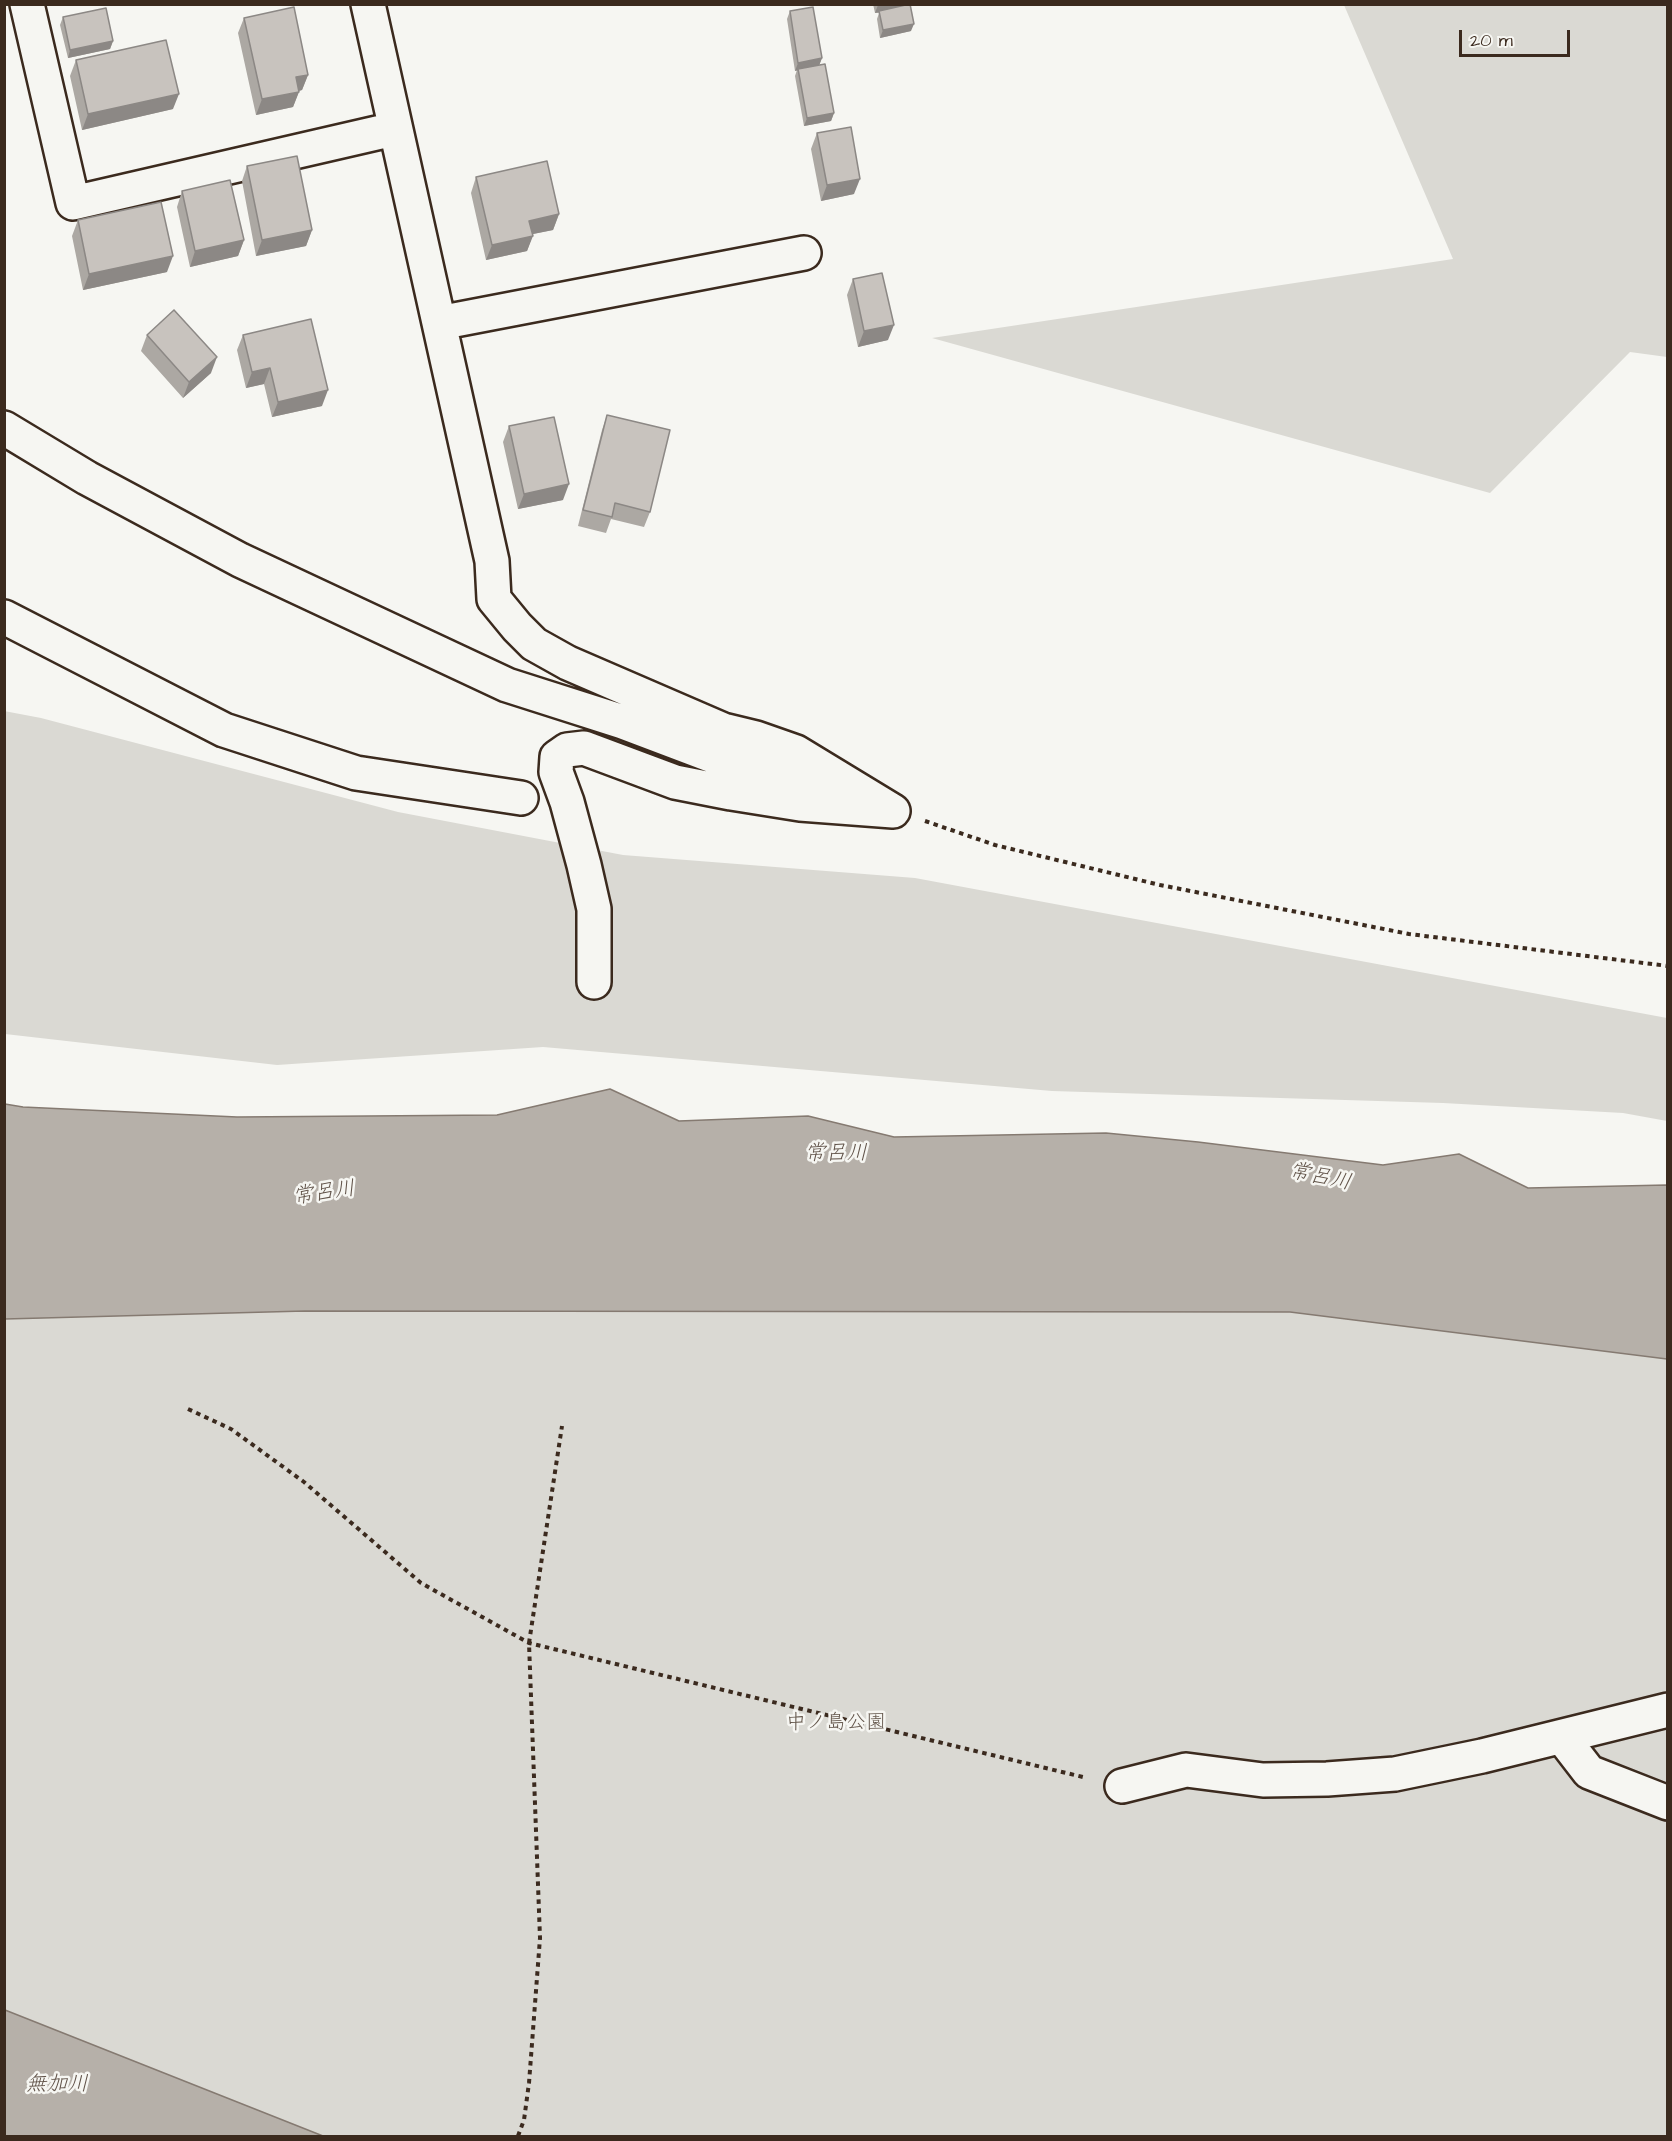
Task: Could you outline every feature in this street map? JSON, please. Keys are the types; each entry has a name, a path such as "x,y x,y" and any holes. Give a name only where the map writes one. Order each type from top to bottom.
{"street":[{"path":"27,4 73,202 394,129"},
{"path":"368,4 492,561 494,599 534,644 568,663 723,730 756,738 796,752 893,811"},
{"path":"439,322 804,253"},
{"path":"4,428 87,478 240,560 507,685 623,722 742,766 893,811"},
{"path":"4,617 224,730 356,773 521,798"},
{"path":"594,982 594,909 585,865 556,772 557,757 567,750 584,747 675,782 732,793 800,804 893,811"},
{"path":"1122,1786 1186,1770 1263,1780 1327,1779 1395,1773 1482,1756 1668,1710"},
{"path":"1562,1737 1589,1772 1668,1803"}],"path":[{"path":"893,811 995,845 1160,885 1409,934 1668,966"},
{"path":"188,1409 231,1429 304,1482 421,1583 529,1643 1122,1786"},
{"path":"518,2136 524,2120 529,2083 540,1938 529,1643 562,1426"}],"green space":[{"path":"1344,5 1667,5 1667,357 1630,352 1490,493 932,338 1453,259"},
{"path":"4,711 41,718 398,812 623,855 915,878 1667,1018 1667,1121 1623,1113 1443,1103 1052,1091 543,1047 277,1065 5,1034"},
{"name":"中ノ島公園","path":"305,1311 1290,1312 1667,1359 1667,2136 323,2136 5,2010 4,1319"}],"water":[{"name":"常呂川","path":"610,1089 679,1121 808,1116 894,1137 1106,1133 1383,1165 1459,1154 1528,1188 1667,1185 1667,1359 1290,1312 305,1311 5,1319 5,1104 23,1107 237,1117 497,1115"},
{"name":"無加川","path":"5,2010 323,2136 5,2136"}],"building":[{"path":"910,4 914,24 883,30 879,11"},
{"path":"294,7 308,75 296,77 299,92 262,99 244,18"},
{"path":"813,7 822,58 798,63 790,11"},
{"path":"106,8 113,41 70,50 63,17"},
{"path":"166,40 179,94 88,114 76,60"},
{"path":"825,64 834,113 807,118 798,69"},
{"path":"851,127 860,179 827,185 817,133"},
{"path":"297,156 312,230 262,240 247,166"},
{"path":"547,161 559,214 529,221 533,236 492,245 476,177"},
{"path":"230,180 244,240 195,251 182,191"},
{"path":"161,202 173,256 89,274 78,220"},
{"path":"882,273 894,325 864,331 853,279"},
{"path":"174,310 217,357 189,382 147,335"},
{"path":"311,319 328,390 278,402 270,368 252,372 243,335"},
{"path":"607,415 670,430 650,512 615,503 612,517 583,510"},
{"path":"554,417 569,484 524,494 509,426"}]}
